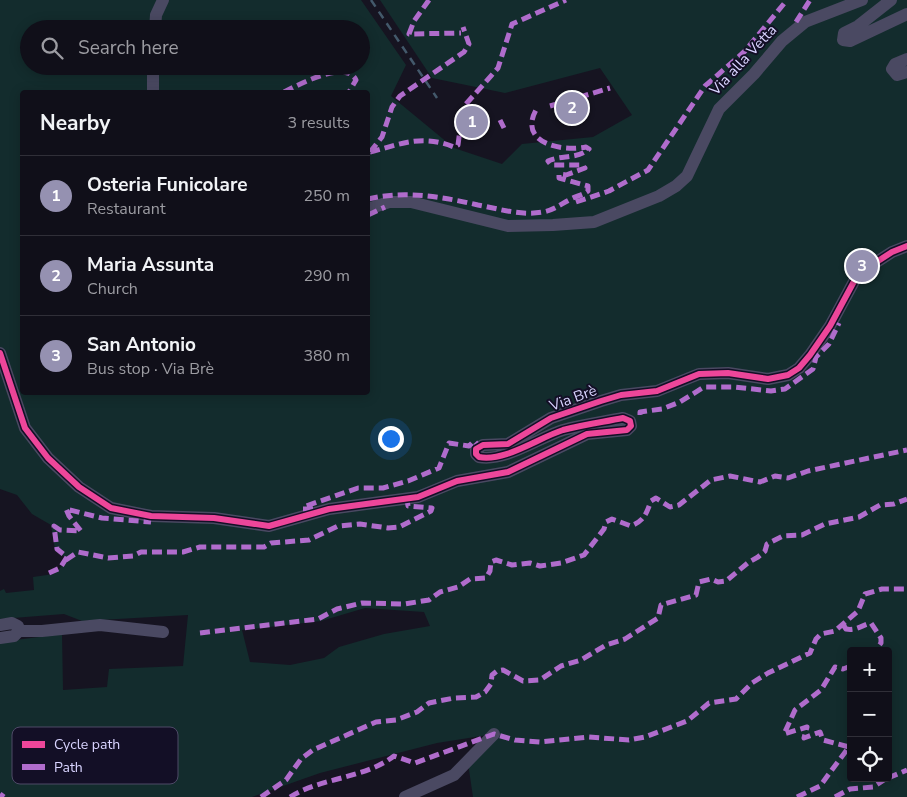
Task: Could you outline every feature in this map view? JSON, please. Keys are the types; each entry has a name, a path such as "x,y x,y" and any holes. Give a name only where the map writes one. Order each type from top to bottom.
{"street":[{"path":"156,20 163,0"},
{"name":"Via alla Vetta","path":"370,208 389,202 411,202 508,226 553,225 594,222 659,196 676,186 686,176 719,109 754,74 782,41 805,22 862,0"},
{"path":"891,0 844,33 842,36 844,40 850,41 907,14"},
{"path":"907,59 895,64 892,69 897,75 907,72"},
{"path":"153,75 153,90"},
{"name":"Via Brè","path":"0,353 25,428 35,443 62,472 110,508 130,514 176,518 214,518 269,526 328,508 418,497 449,484 470,478 508,472 587,434 630,428 630,421 623,418 562,431 507,453 485,458 479,457 476,454 476,449 480,446 508,444 551,418 601,400 657,390 705,373 735,373 768,379 788,375 799,368 810,355 830,326 858,274 892,252 907,246"},
{"path":"0,624 15,623 19,631 16,636 0,638"},
{"path":"19,631 42,632 92,625 164,632"},
{"path":"405,797 454,775 494,734"}],"green space":[{"path":"0,0 361,0 406,65 391,96 454,148 502,164 522,144 593,137 632,115 600,68 505,93 432,78 380,0 907,0 907,797 473,797 468,763 500,733 437,743 320,773 252,797 0,797 0,642 62,634 63,690 107,687 109,669 183,666 188,615 82,621 64,614 0,619 0,591 4,589 6,593 34,590 33,577 54,574 68,560 55,549 51,525 32,514 17,495 0,489","holes":["365,608 424,612 430,626 384,634 339,647 324,658 290,665 250,662 242,630 321,621"]}],"railway":[{"path":"371,0 437,98"}],"marked path":[{"path":"429,0 414,21 409,34 461,33"},
{"path":"466,104 498,68 512,24 566,0"},
{"path":"576,202 609,191 648,170 705,86 745,51 787,0"},
{"path":"796,22 810,0"},
{"path":"370,152 382,137 392,107 400,96 464,52 469,44 463,27"},
{"path":"288,90 326,75"},
{"path":"350,90 356,80 352,75"},
{"path":"550,106 610,88"},
{"path":"370,199 395,195 423,196 451,199 511,212 535,213 551,210 588,191 588,186 559,178 559,174 566,175 585,168 581,165 551,165 548,161 575,156 589,149 586,147 566,148 555,146 545,143 538,138 533,130 532,121 536,110"},
{"path":"500,120 504,128"},
{"path":"370,152 402,143 421,141 431,141 454,147 458,145 461,122"},
{"path":"370,214 385,207"},
{"path":"640,415 640,412 662,409 680,402 704,387 734,387 771,391 785,389 813,369 816,357 829,344 839,323"},
{"path":"313,509 303,509 306,506 358,488 383,488 408,481 439,468 449,443 469,446 474,441 479,446"},
{"path":"200,633 318,619 337,609 362,603 404,604 429,600 440,592 458,587 470,579 486,578 490,571 491,562 496,560 512,565 530,563 540,566 561,563 584,555 604,529 606,522 612,519 631,526 642,519 651,501 656,498 670,507 679,505 711,480 730,476 760,482 775,476 788,478 808,471 907,450"},
{"path":"66,560 78,552 108,558 133,556 141,552 183,552 200,547 264,547 271,543 309,540 338,526 360,524 388,528 399,527 431,511 432,508 408,506 407,499"},
{"path":"261,797 286,780 301,759 313,750 376,722 396,720 417,712 429,703 454,698 476,697 485,692 491,684 492,675 497,671 503,670 523,681 540,680 561,666 581,660 606,645 625,639 658,618 661,605 696,595 699,582 711,579 718,582 726,581 765,551 767,544 783,536 802,535 825,524 859,517 880,505 894,504 907,499"},
{"path":"49,573 60,568 67,557 57,549 54,526 60,530 81,531 66,509 102,518 151,522"},
{"path":"290,797 316,785 370,769 394,756 415,763 494,734 515,740 540,742 589,737 629,740 645,737 687,721 709,703 736,699 752,683 768,673 810,653 816,639 821,634 835,631 858,611 865,594 882,589 907,589"},
{"path":"844,626 846,629 853,629 871,623 881,638 881,643 878,647"},
{"path":"797,797 820,786 849,747 823,740 820,732 804,738 807,727 784,734 795,710 821,690 835,667 843,669 847,668"},
{"path":"892,776 907,770"},
{"path":"835,797 850,789 873,787 881,782"},
{"path":"0,794 4,797"}],"cycle path":[{"path":"0,353 25,428 48,458 79,487 111,508 151,516 214,518 269,526 329,509 418,497 457,481 508,472 587,434 627,430 631,426 630,421 623,418 563,430 500,456 489,458 479,457 476,454 476,449 483,445 508,444 551,418 621,395 657,391 699,374 728,373 768,379 788,375 799,368 810,355 830,326 858,274 892,252 907,246"}],"place":[{"name":"Maria Assunta","path":"572,108"},
{"name":"Osteria Funicolare","path":"472,122"},
{"name":"San Antonio","path":"862,266"}]}
